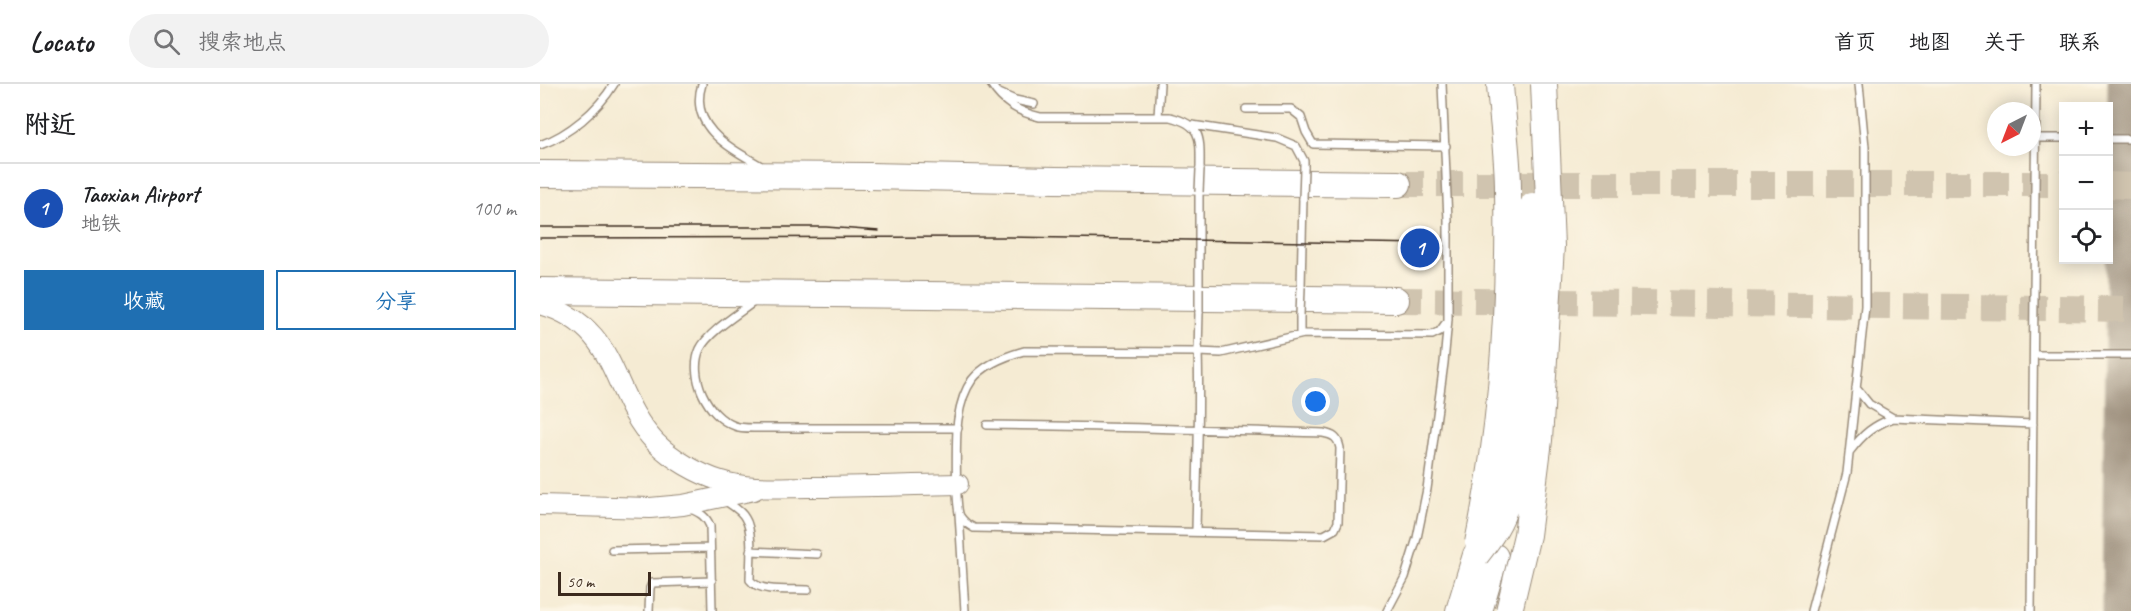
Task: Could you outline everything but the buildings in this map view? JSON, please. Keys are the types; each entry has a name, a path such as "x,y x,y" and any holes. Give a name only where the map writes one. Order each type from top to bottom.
{"highway":[{"path":"1479,611 1485,556 1487,499 1503,357 1508,254 1508,186 1500,84"},
{"path":"1459,611 1508,500 1527,346 1534,229 1526,84"},
{"path":"1509,611 1527,535 1539,440 1551,246 1546,84"},
{"path":"540,174 1398,184"},
{"path":"540,291 1396,300"}],"street":[{"path":"1485,556 1522,222 1512,84"},
{"path":"1485,556 1510,521 1521,477 1539,358 1553,212 1546,84"},
{"path":"540,304 565,312 601,345 637,417 655,442 681,463 722,482 764,487 958,484"},
{"path":"540,505 650,508 722,498 764,487"}],"lane":[{"path":"540,145 586,116 599,104 614,84"},
{"path":"702,84 703,115 711,132 728,147 778,175"},
{"path":"991,84 995,92 1008,104 1025,114 1040,117 1158,117 1182,120 1192,125 1277,138 1296,146 1304,161 1300,335"},
{"path":"1158,117 1160,84"},
{"path":"1387,611 1394,601 1411,562 1423,513 1448,319 1446,146 1442,84"},
{"path":"1811,611 1847,473 1865,306 1865,147 1859,84"},
{"path":"2036,84 2036,102"},
{"path":"995,92 1034,104"},
{"path":"1246,108 1291,109 1301,117 1313,144 1446,146"},
{"path":"1192,125 1199,135 1200,169 1196,532"},
{"path":"2041,138 2059,138"},
{"path":"2113,138 2131,139"},
{"path":"2031,611 2036,156"},
{"path":"764,294 712,334 705,342 698,357 696,374 702,392 714,410 728,423 753,428 958,428"},
{"path":"965,611 958,514 958,428 963,398 972,380 983,369 1005,357 1024,351 1221,353 1300,335 1432,335 1440,331 1448,319"},
{"path":"2034,355 2131,355"},
{"path":"1856,388 1869,404 1893,418"},
{"path":"1850,451 1862,436 1875,426 1893,418 2033,424"},
{"path":"958,514 974,528 1324,535 1331,532 1338,522 1340,448 1339,440 1332,435 987,425"},
{"path":"722,498 745,517 750,536 750,580 753,585 763,588 808,590"},
{"path":"683,505 702,514 710,526 712,611"},
{"path":"612,550 710,548"},
{"path":"750,551 817,554"},
{"path":"649,611 652,583 712,581"}],"taxiway":[{"path":"2118,611 2124,84"}],"tunnel":[{"path":"1398,184 2059,184"},
{"path":"2113,185 2131,186"},
{"path":"1396,300 2131,309"}],"tram line":[{"path":"540,227 826,227 879,231"},
{"path":"540,238 1009,237 1427,244"}],"place":[{"name":"Taoxian Airport","path":"1420,248"}]}
